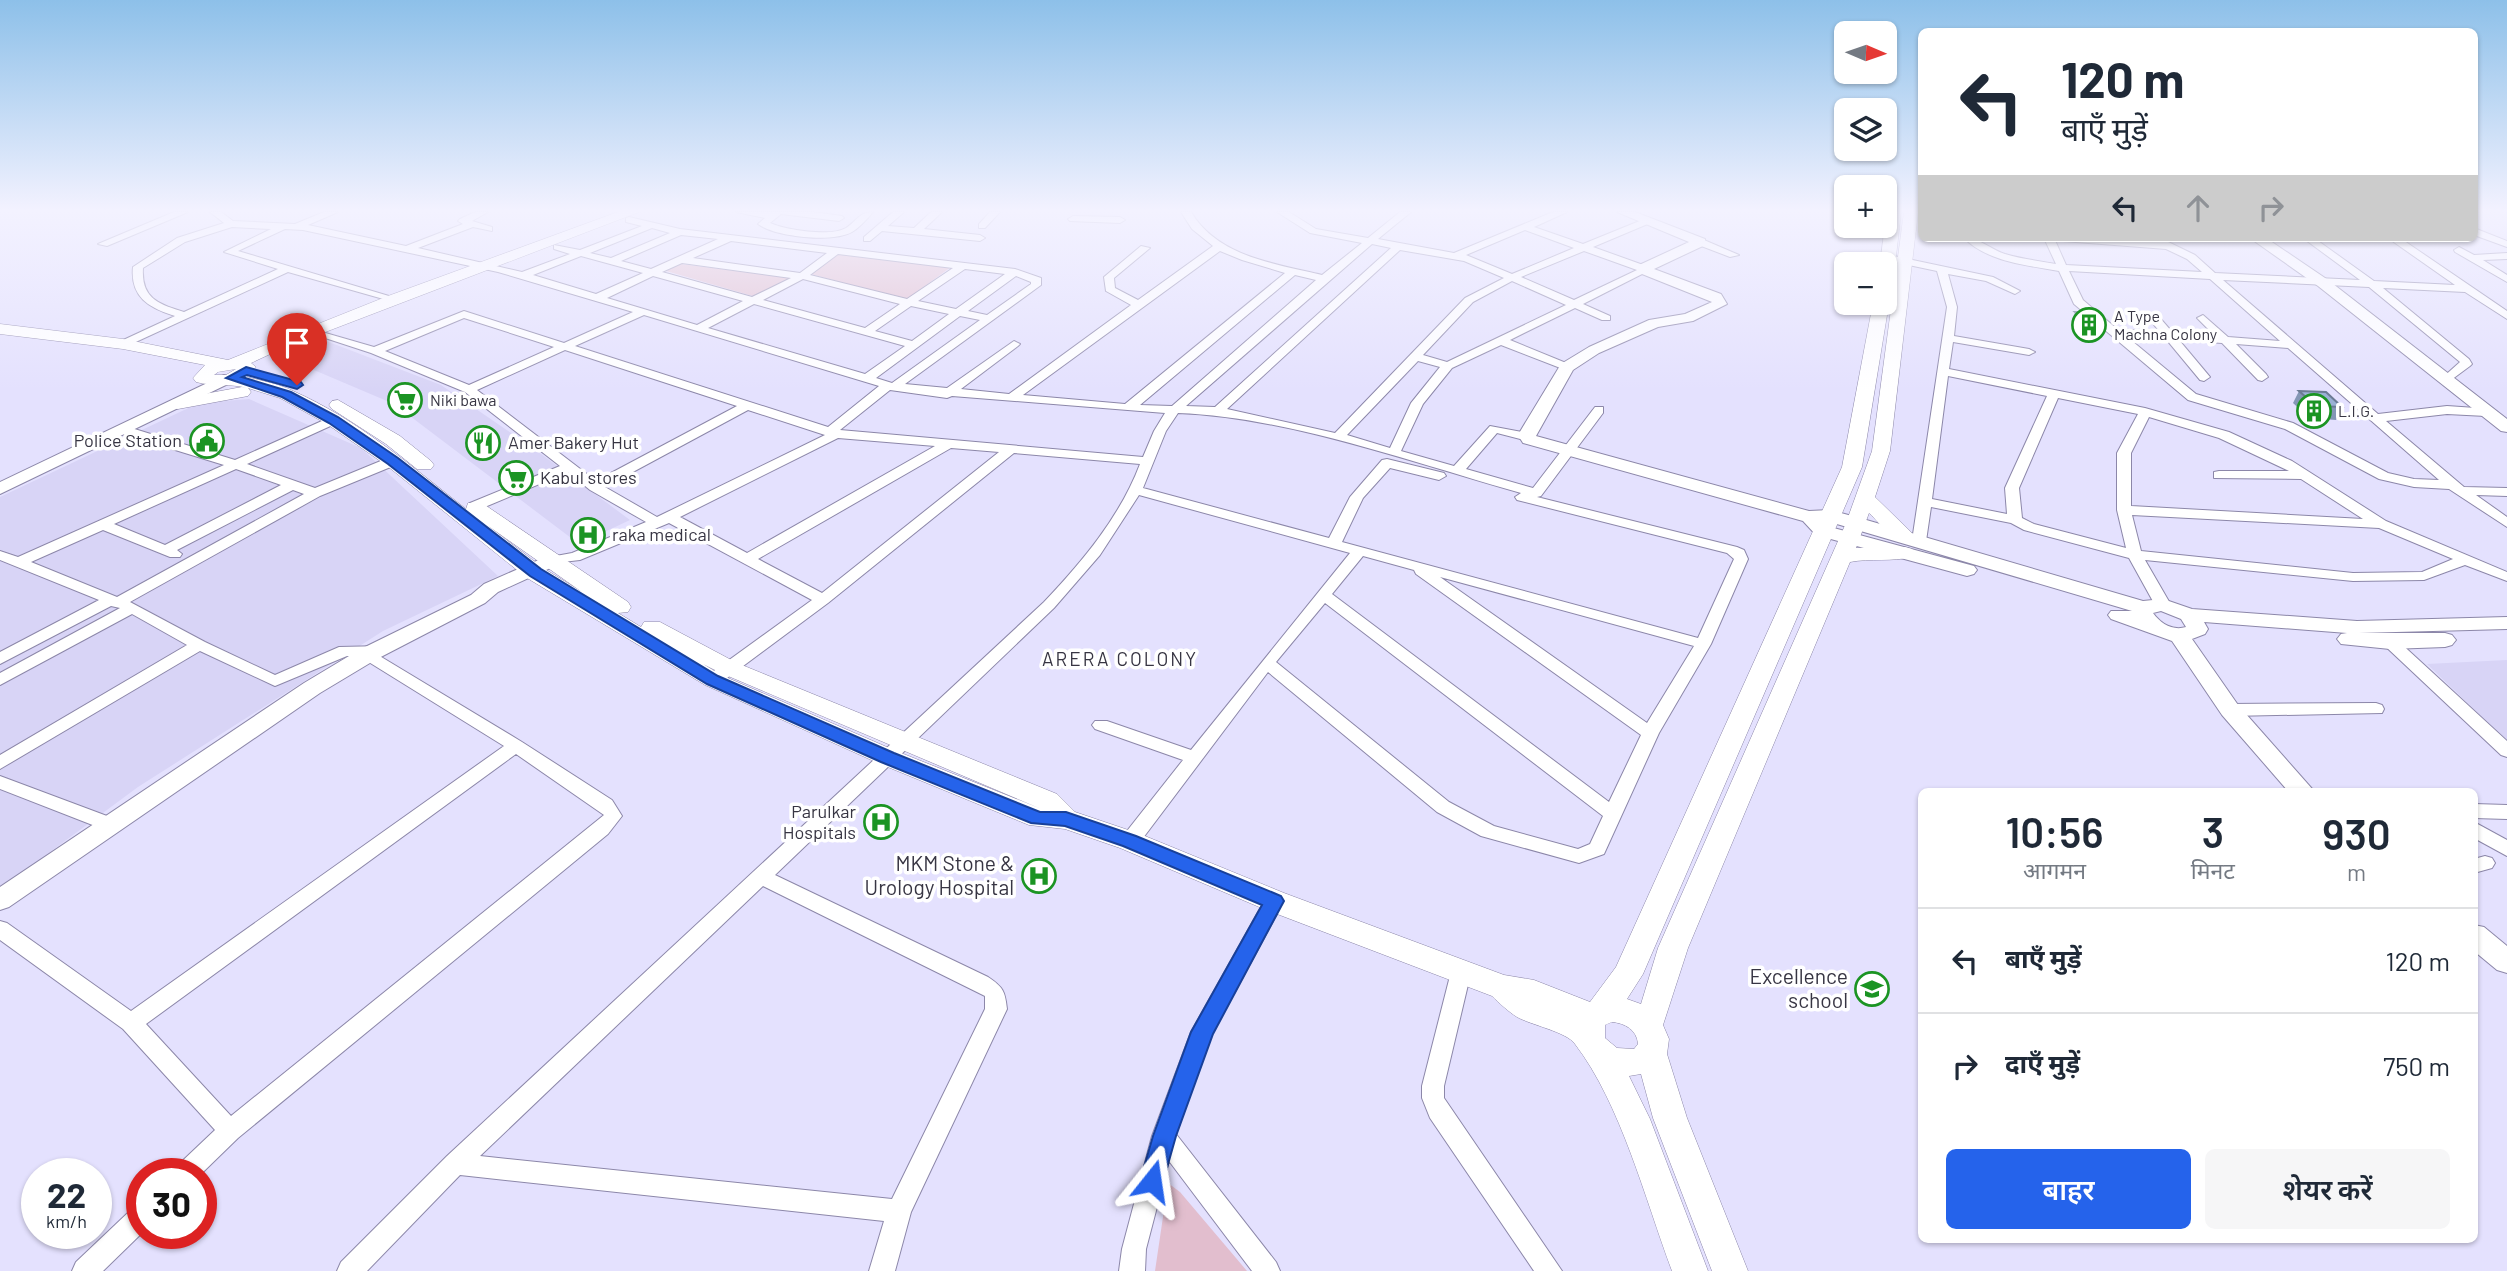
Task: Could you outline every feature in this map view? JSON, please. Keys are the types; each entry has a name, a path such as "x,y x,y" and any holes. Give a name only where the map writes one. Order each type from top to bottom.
{"main road":[{"path":"235,371 286,341 394,299 480,271"},
{"path":"0,338 105,350 204,375 235,371 482,271"},
{"path":"1875,407 1880,315"},
{"path":"235,371 286,394 333,420 552,567 645,623 721,674 895,750 1038,818 1066,819 1130,841 1274,901 1502,987 1528,1008 1596,1030 1614,1062 1636,1064 1649,1040 1673,948 1865,498 1863,470 1889,315"},
{"path":"0,329 180,354 235,371 283,380 333,401 393,440 552,567"},
{"path":"180,354 286,341"},
{"path":"178,404 270,389"},
{"path":"1596,1030 1628,974 1820,521 1863,470"},
{"path":"1865,498 1910,544"},
{"path":"1848,539 1868,552 1910,544"},
{"path":"1596,1030 1610,1009 1631,1012 1649,1040 1670,1118 1730,1271"},
{"path":"1596,1030 1633,1119 1690,1271"}],"street":[{"path":"138,271 139,294 155,307 183,315"},
{"path":"123,344 280,271"},
{"path":"298,271 394,299"},
{"path":"507,271 891,386 947,394 1128,408 1218,411 1338,437 1536,493 1599,410"},
{"path":"522,276 534,271"},
{"path":"645,271 914,345"},
{"path":"595,299 655,271"},
{"path":"767,271 802,276 910,303 990,319"},
{"path":"697,329 754,302 808,271"},
{"path":"866,331 955,271"},
{"path":"0,900 108,824 312,688 372,653 478,599 499,596 552,567 663,520 833,433 891,386 1036,285 1037,280 1032,277 1010,271"},
{"path":"1115,271 1109,276 1110,289 1138,305"},
{"path":"1012,397 1185,271"},
{"path":"350,1271 455,1164 1080,573 1135,490 1160,427 1252,324 1294,271"},
{"path":"1295,271 1324,279"},
{"path":"1128,408 1333,271"},
{"path":"1218,411 1371,271"},
{"path":"1499,271 1606,318"},
{"path":"1338,437 1459,307 1475,296 1526,271"},
{"path":"1394,452 1417,402 1448,366 1639,271"},
{"path":"1528,437 1567,366 1594,350 1654,323 1688,318 1720,304 1716,297 1646,271"},
{"path":"1910,544 1925,502 1952,307 1942,271"},
{"path":"1952,271 1989,279 2015,291"},
{"path":"2064,271 2078,302 2195,398 2289,426 2384,476 2421,484 2507,492"},
{"path":"2118,271 2466,289"},
{"path":"2207,271 2456,488 2507,523"},
{"path":"2306,271 2507,427"},
{"path":"2354,271 2465,361 2464,366 2447,379"},
{"path":"2441,271 2507,316"},
{"path":"866,379 1015,272"},
{"path":"469,389 640,313"},
{"path":"375,351 464,314 833,433 1147,461"},
{"path":"2203,318 2262,377"},
{"path":"2156,320 2204,377"},
{"path":"2113,331 2293,345"},
{"path":"322,335 375,351 469,389 595,488 823,600"},
{"path":"1948,338 2029,352"},
{"path":"1499,340 1567,366"},
{"path":"947,394 1014,344"},
{"path":"1415,356 1448,366"},
{"path":"0,489 178,404 235,371"},
{"path":"1942,371 2146,412 2224,435 2287,464 2381,524 2507,577"},
{"path":"0,475 204,375"},
{"path":"2015,520 2012,488 2054,392"},
{"path":"595,488 748,405"},
{"path":"2376,418 2447,410 2486,412"},
{"path":"2146,412 2123,453 2124,510 2153,613"},
{"path":"8,560 103,525 333,420"},
{"path":"1457,471 1494,429 1820,521 1848,539 1910,544 2153,613 2189,626 2390,642 2507,638"},
{"path":"124,430 235,464 316,493"},
{"path":"746,560 947,445"},
{"path":"721,674 823,600 1011,449"},
{"path":"0,680 190,561 316,493 393,461"},
{"path":"1267,663 1443,807 1488,831 1578,856 1597,849 1650,733 1703,645 1741,559 1738,553 1732,550 1387,463 1357,497 1334,543"},
{"path":"475,506 569,467"},
{"path":"2218,475 2305,475"},
{"path":"166,550 291,485"},
{"path":"1135,490 1703,645"},
{"path":"1925,502 2015,520 2029,527 2135,555 2353,577 2424,576 2467,559"},
{"path":"2124,510 2381,524"},
{"path":"103,525 190,561"},
{"path":"1130,841 1267,663 1360,551"},
{"path":"8,560 120,604 275,681 345,651 372,653 612,811 610,820 230,1131 202,1158"},
{"path":"1412,565 1650,733"},
{"path":"1323,594 1612,814"},
{"path":"0,659 120,604"},
{"path":"2189,626 2468,626 2507,623"},
{"path":"2189,626 2230,710 2299,788"},
{"path":"2390,642 2507,751"},
{"path":"0,763 199,645"},
{"path":"2230,710 2376,709"},
{"path":"1101,725 1195,757"},
{"path":"131,1023 516,746"},
{"path":"0,782 108,824"},
{"path":"2478,811 2507,811"},
{"path":"2478,831 2507,849"},
{"path":"760,876 995,992 996,1009 899,1211 882,1271"},
{"path":"1132,1271 1134,1249 1164,1136 1202,1032 1274,901"},
{"path":"0,929 131,1023 230,1131"},
{"path":"2478,938 2507,962"},
{"path":"1461,972 1433,1086 1433,1098 1438,1111 1549,1271"},
{"path":"1164,1136 1267,1271"},
{"path":"455,1164 899,1211"},
{"path":"85,1271 126,1231"}],"shaded area":[{"path":"667,271 739,271 792,278 756,297"},
{"path":"815,271 945,271 906,300 811,274"},
{"path":"321,339 441,385 533,448 630,520 579,544 394,404 281,356"},
{"path":"249,399 361,448 498,576 383,631 138,787 0,889 0,497 199,403"},
{"path":"2507,660 2507,741 2427,664"},
{"path":"1168,1183 1180,1192 1247,1271 1155,1271"}],"building":[{"path":"2075,312 2091,312 2104,322 2088,323"},
{"path":"2299,391 2326,392 2342,407 2316,406"}],"place":[{"name":"A Type Machna Colony","path":"2089,325"},
{"name":"Niki bawa","path":"405,400"},
{"name":"L.I.G.","path":"2314,411"},
{"name":"Police Station","path":"207,441"},
{"name":"Amer Bakery Hut","path":"483,443"},
{"name":"Kabul stores","path":"516,478"},
{"name":"raka medical","path":"588,535"},
{"name":"Parulkar Hospitals","path":"881,822"},
{"name":"MKM Stone & Urology Hospital","path":"1039,876"},
{"name":"Excellence school","path":"1872,989"}],"district":[{"name":"ARERA COLONY","path":"1120,659"}],"route":[{"path":"297,385 246,370 232,378 286,394 333,420 393,461 535,573 713,680 887,757 1038,818 1066,819 1130,841 1274,901 1202,1032 1164,1136 1152,1181"}]}
